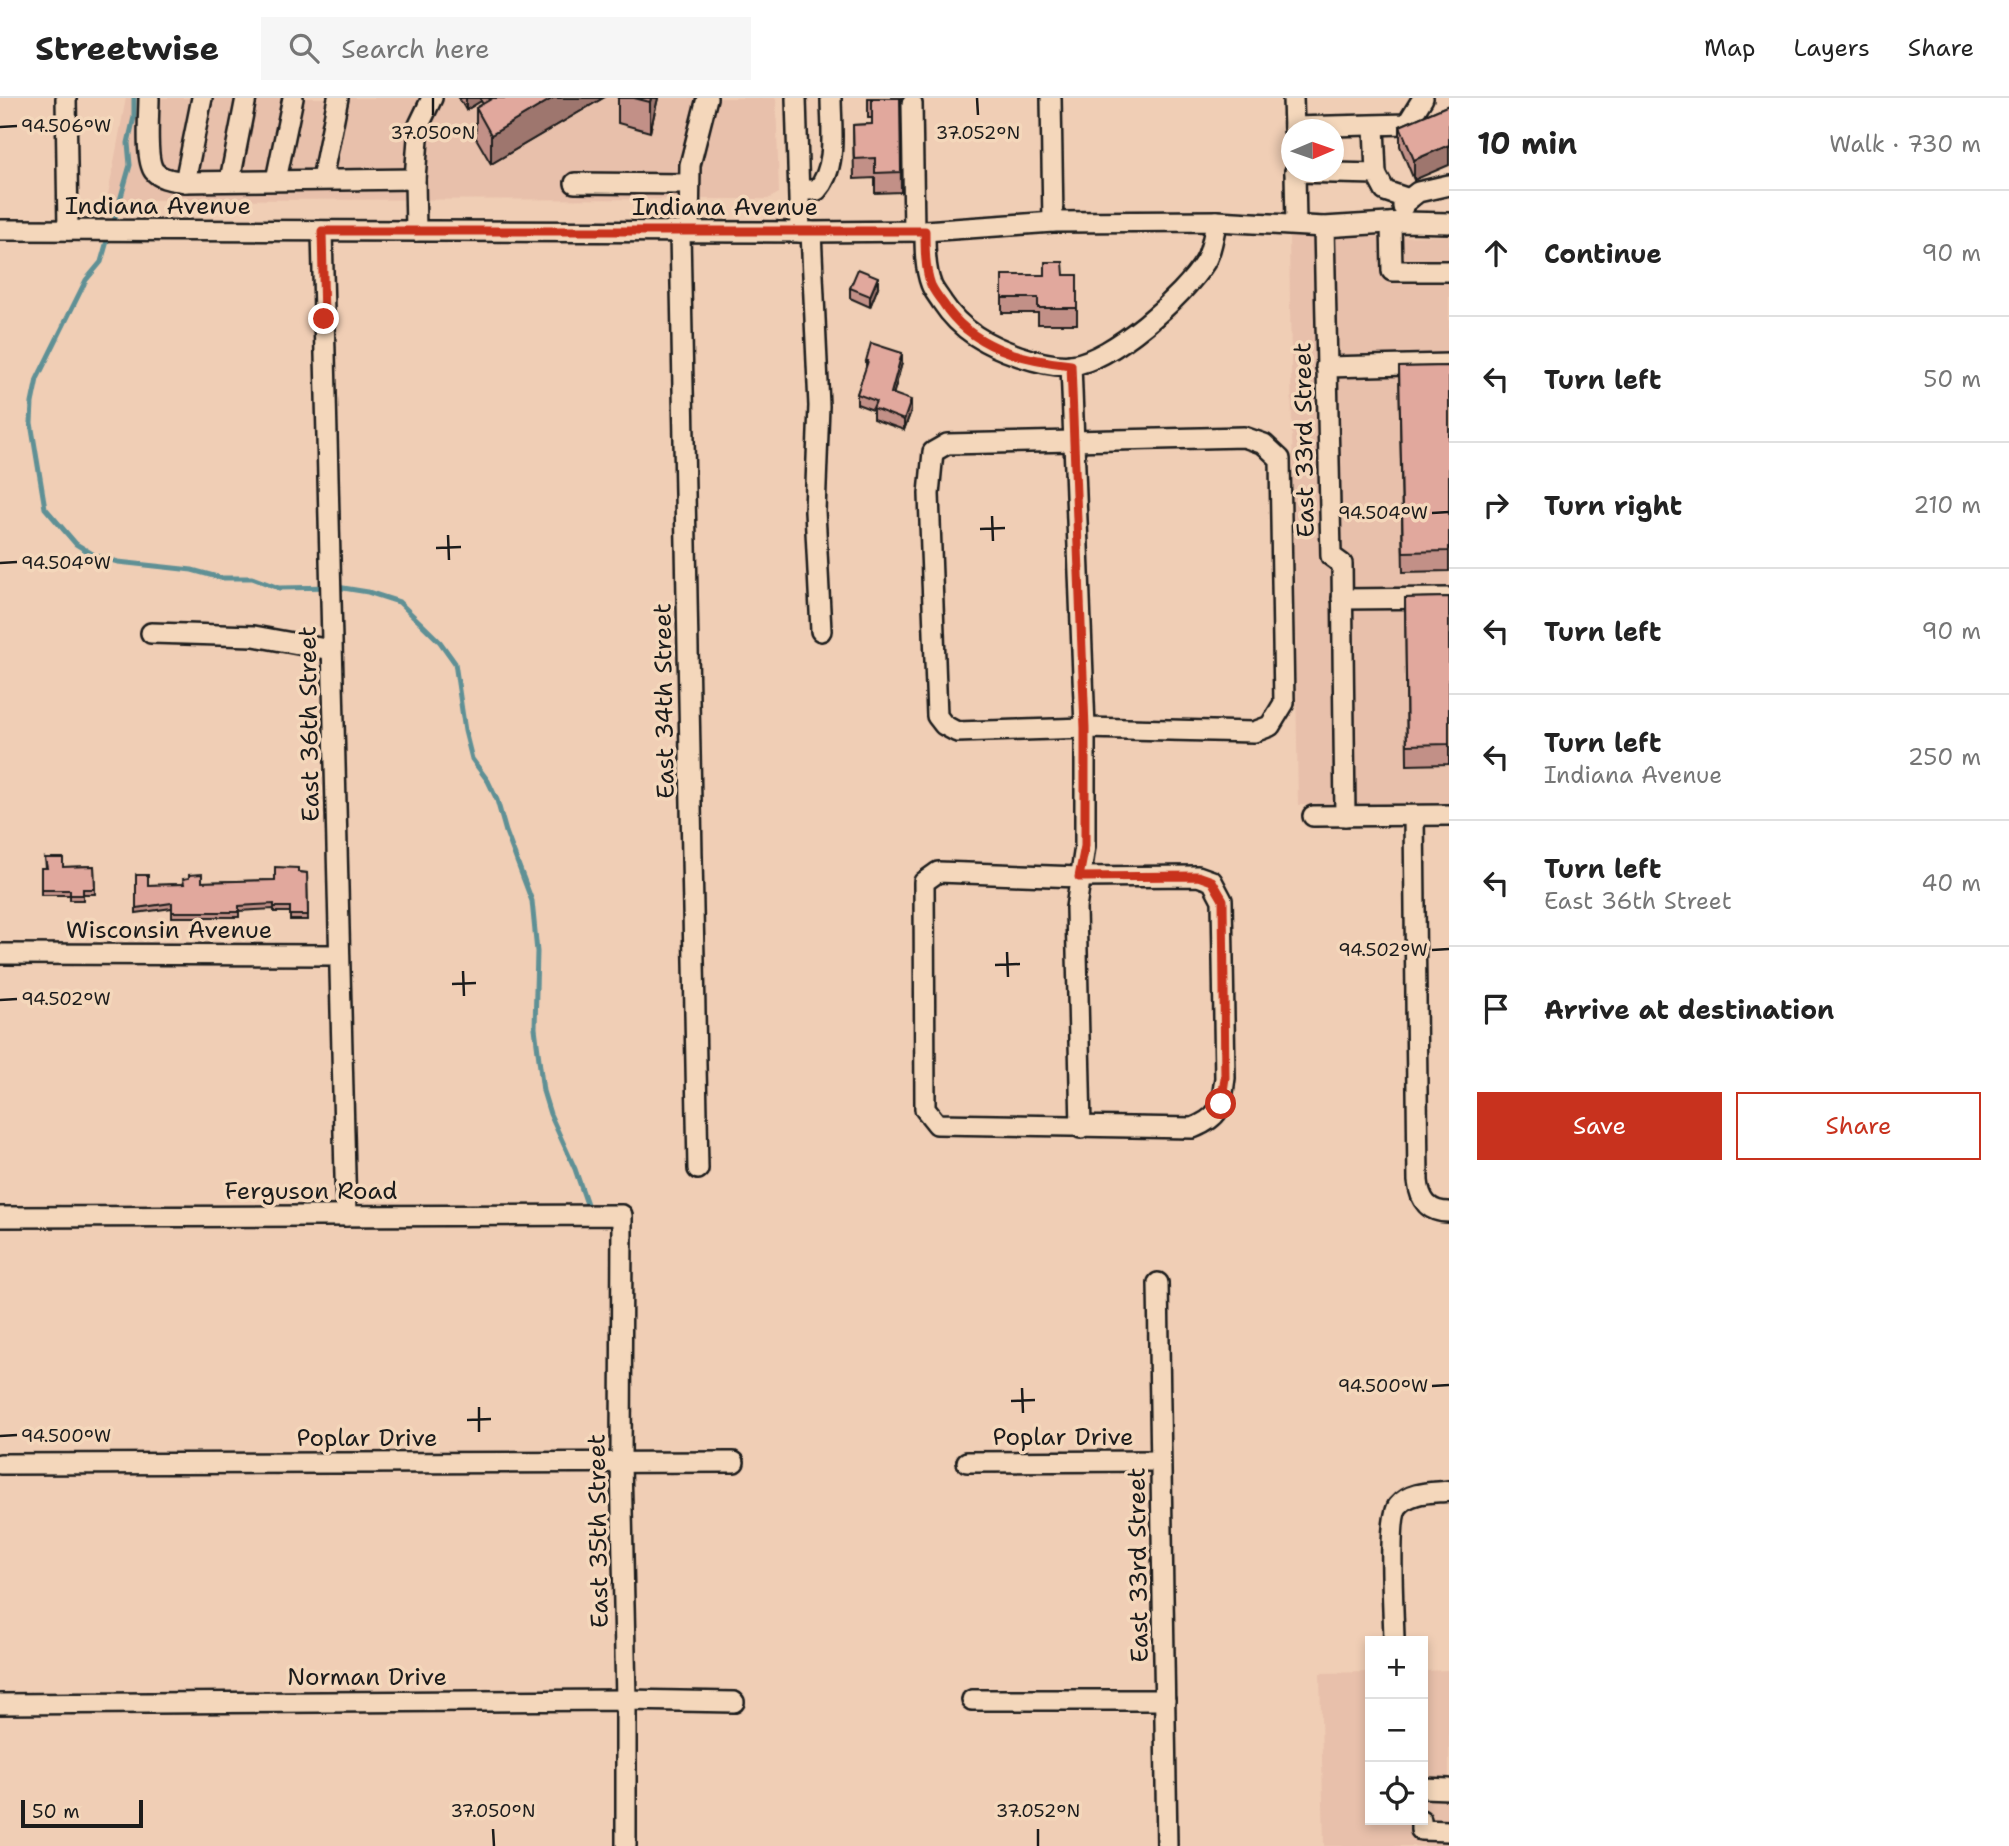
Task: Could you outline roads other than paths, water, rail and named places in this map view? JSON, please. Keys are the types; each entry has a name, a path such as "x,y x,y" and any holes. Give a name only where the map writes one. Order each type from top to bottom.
{"street":[{"path":"66,98 68,230"},
{"path":"149,98 150,154 153,170 161,177 186,182 415,179"},
{"path":"186,182 202,98"},
{"path":"230,180 246,98"},
{"path":"276,180 293,98"},
{"path":"322,179 338,98"},
{"path":"416,231 415,179 419,125 432,98"},
{"name":"East 34th Street","path":"698,1168 684,232 690,166 707,98"},
{"path":"796,98 799,190 805,232 819,406 815,511 821,631"},
{"path":"799,190 817,190 826,180 832,142 831,98"},
{"path":"1051,98 1053,222"},
{"path":"1293,98 1294,119"},
{"path":"1344,127 1407,124 1423,98"},
{"path":"912,104 920,231 931,285 951,315 969,332 990,346 1028,358 1071,365 1087,360 1133,335 1162,310 1206,261 1217,221"},
{"path":"1374,126 1376,174 1385,191 1409,199"},
{"path":"1344,173 1376,174"},
{"path":"1295,182 1296,225"},
{"path":"575,183 689,184"},
{"path":"1449,185 1418,192 1403,204 1392,271 1449,271"},
{"name":"Indiana Avenue","path":"0,230 805,232 920,231 1053,222 1217,221 1324,226 1449,223"},
{"name":"East 33rd Street","path":"1324,226 1331,556 1342,564 1345,816"},
{"name":"East 36th Street","path":"322,231 346,1216"},
{"path":"1326,367 1449,364"},
{"path":"1071,365 1085,728 1085,846 1076,908 1081,1128"},
{"path":"1244,437 1264,444 1280,459 1284,703 1270,726 1254,732 1085,728 957,732 944,725 937,716 929,494 933,452 947,443 1244,437"},
{"path":"1342,599 1449,598"},
{"path":"151,633 254,636 331,650"},
{"path":"1313,816 1449,815"},
{"path":"1414,816 1418,1181 1423,1201 1443,1212"},
{"path":"938,872 1079,877 1198,876 1212,881 1223,900 1225,1078 1221,1104 1211,1121 1193,1128 1081,1128 937,1124 925,1109 924,882 938,872"},
{"name":"Wisconsin Avenue","path":"0,954 339,955"},
{"name":"Ferguson Road","path":"0,1217 622,1215"},
{"name":"East 35th Street","path":"622,1215 621,1462 626,1846"},
{"name":"East 33rd Street","path":"1158,1283 1167,1846"},
{"name":"Poplar Drive","path":"967,1462 1160,1461"},
{"name":"Poplar Drive","path":"0,1464 734,1462"},
{"path":"1394,1636 1392,1562 1397,1506 1411,1495 1449,1491"},
{"name":"Norman Drive","path":"0,1704 626,1700 734,1702"},
{"path":"972,1700 1166,1700"},
{"path":"1428,1788 1449,1789"},
{"path":"1421,1825 1421,1830 1449,1831"}],"waterway":[{"path":"113,225 130,165 128,143 134,117 134,98"},
{"path":"109,234 101,262 86,280 37,379 31,423 45,508 76,544 94,555 118,562 192,570 221,578 252,578 279,588 337,587 368,592 399,602 440,642 455,663 472,759 488,781 497,800 532,901 537,952 535,1028 543,1091 589,1210"}]}
